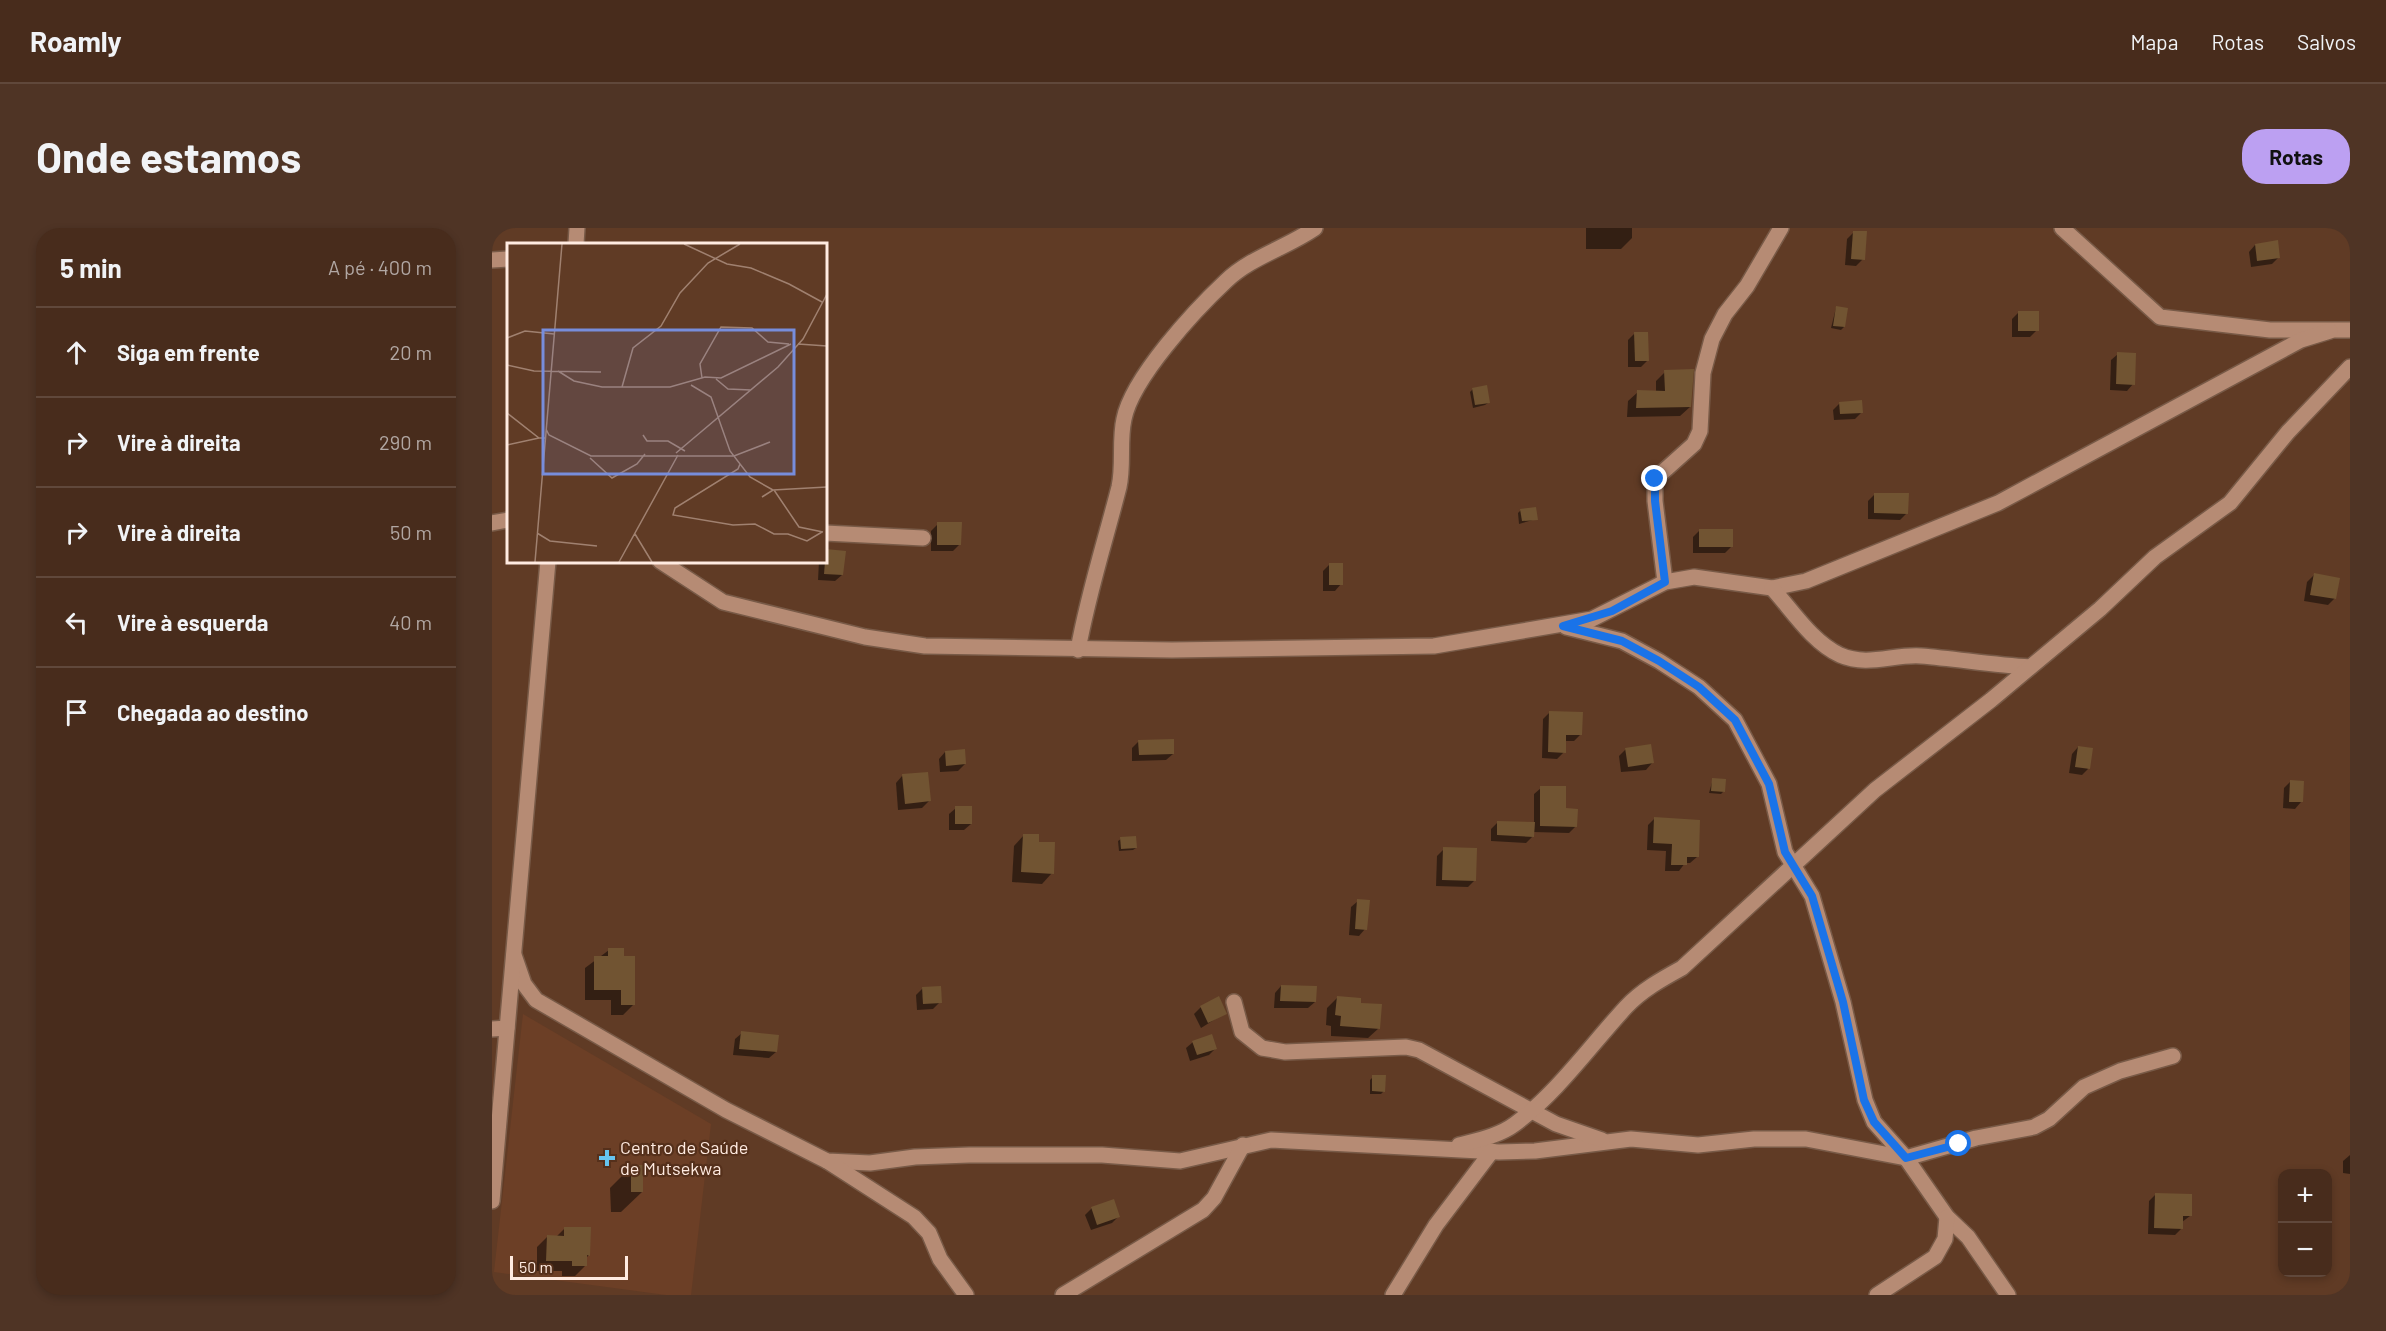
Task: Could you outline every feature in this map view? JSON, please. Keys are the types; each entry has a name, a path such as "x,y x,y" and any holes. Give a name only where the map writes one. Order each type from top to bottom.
{"street":[{"path":"576,243 577,228"},
{"path":"1078,650 1088,595 1119,487 1122,427 1131,396 1172,340 1227,280 1260,257 1291,244 1315,228"},
{"path":"1665,582 1655,501 1655,479 1694,444 1700,431 1703,373 1712,339 1725,314 1748,286 1781,228"},
{"path":"2062,228 2160,317 2270,330 2350,330"},
{"path":"662,562 723,602 866,637 925,646 1078,650 1434,646 1563,626 1612,611 1665,582 1694,577 1772,588 1806,581 1998,502 2301,340 2330,331"},
{"path":"1449,1147 1490,1137 1514,1125 1590,1051 1627,1006 1654,984 1682,968 1792,864 1875,790 2100,609 2155,557 2230,502 2288,432 2350,367"},
{"path":"492,523 507,520"},
{"path":"826,532 923,538"},
{"path":"492,1201 502,1024 514,955 548,562"},
{"path":"1772,588 1821,643 1839,654 1859,660 1919,656 1987,665 2030,667"},
{"path":"1563,626 1622,641 1659,661 1699,687 1735,720 1769,784 1785,852 1812,896 1843,1002 1864,1100 1874,1122 1906,1158 1947,1217 1968,1237 2008,1295"},
{"path":"514,955 524,984 536,1000 726,1110 827,1161 914,1217 929,1233 940,1259 966,1295"},
{"path":"502,1024 512,1008 536,1000"},
{"path":"1234,1002 1242,1032 1262,1048 1285,1052 1406,1047 1419,1050 1556,1124 1605,1141"},
{"path":"827,1161 870,1162 915,1157 969,1155 1102,1155 1180,1161 1271,1140 1449,1147 1492,1151 1536,1151 1631,1139 1698,1145 1754,1139 1806,1139 1906,1158 1976,1138 2034,1127 2049,1119 2084,1087 2120,1071 2173,1056"},
{"path":"1063,1295 1203,1210 1215,1198 1243,1145"},
{"path":"1393,1295 1436,1225 1492,1151"},
{"path":"1877,1295 1935,1257 1945,1239 1947,1217"}],"shaded area":[{"name":"Centro de Saúde de Mutsekwa","path":"523,1014 711,1124 691,1295 666,1295 494,1272"}],"building":[{"path":"1853,231 1867,231 1865,260 1851,259"},
{"path":"2278,240 2280,258 2257,261 2255,244"},
{"path":"1836,306 1848,308 1845,327 1833,326"},
{"path":"2018,311 2039,311 2039,331 2018,331"},
{"path":"1634,332 1648,332 1649,361 1635,361"},
{"path":"2117,352 2136,353 2135,385 2116,384"},
{"path":"1694,369 1691,407 1636,408 1637,390 1665,391 1664,370"},
{"path":"1487,385 1490,403 1475,405 1472,388"},
{"path":"1862,400 1863,413 1840,414 1839,402"},
{"path":"1874,493 1909,493 1908,514 1874,513"},
{"path":"1536,507 1538,520 1522,521 1520,509"},
{"path":"937,522 962,522 961,545 937,545"},
{"path":"1699,529 1733,529 1733,547 1699,547"},
{"path":"826,549 846,551 843,575 824,574"},
{"path":"1329,563 1343,563 1343,585 1329,585"},
{"path":"2314,573 2340,578 2336,599 2310,595"},
{"path":"1549,711 1583,712 1582,735 1566,735 1566,753 1548,752"},
{"path":"1174,739 1174,754 1139,755 1138,740"},
{"path":"1651,744 1654,763 1628,767 1625,748"},
{"path":"2078,746 2093,748 2090,769 2075,767"},
{"path":"965,749 966,764 946,766 945,751"},
{"path":"928,772 931,801 905,804 902,774"},
{"path":"1712,778 1726,779 1725,792 1711,791"},
{"path":"2290,780 2304,781 2303,802 2289,802"},
{"path":"1540,786 1566,786 1566,808 1578,809 1577,827 1540,826"},
{"path":"955,806 972,806 972,824 955,824"},
{"path":"1654,817 1700,820 1699,857 1687,857 1687,865 1671,865 1672,844 1653,843"},
{"path":"1497,821 1535,822 1534,837 1497,835"},
{"path":"1023,834 1039,834 1039,842 1055,842 1054,874 1021,872"},
{"path":"1136,836 1137,848 1121,849 1120,837"},
{"path":"1443,847 1477,848 1476,881 1442,880"},
{"path":"1357,899 1370,900 1367,930 1355,929"},
{"path":"608,948 624,948 624,956 635,956 635,1005 621,1005 621,990 594,990 594,956 608,956"},
{"path":"1281,985 1317,986 1316,1002 1280,1001"},
{"path":"941,986 942,1003 923,1004 922,987"},
{"path":"1219,996 1227,1014 1208,1023 1200,1006"},
{"path":"1337,996 1361,998 1361,1003 1382,1004 1380,1029 1340,1026 1341,1016 1335,1015"},
{"path":"741,1031 779,1035 777,1052 739,1049"},
{"path":"1212,1034 1217,1049 1197,1055 1192,1041"},
{"path":"1372,1075 1386,1075 1385,1092 1372,1091"},
{"path":"631,1165 643,1165 643,1192 631,1192"},
{"path":"2155,1193 2192,1194 2192,1216 2183,1216 2183,1229 2154,1228"},
{"path":"1114,1199 1120,1217 1097,1225 1091,1207"},
{"path":"564,1227 591,1227 590,1256 587,1255 587,1266 572,1266 572,1261 546,1261 547,1235 564,1236"}],"place":[{"name":"Centro de Saúde de Mutsekwa","path":"607,1158"}],"route":[{"path":"1655,479 1655,501 1665,582 1612,611 1563,626 1622,641 1659,661 1699,687 1735,720 1769,784 1785,852 1812,896 1843,1002 1864,1100 1874,1122 1906,1158 1959,1144"}]}
